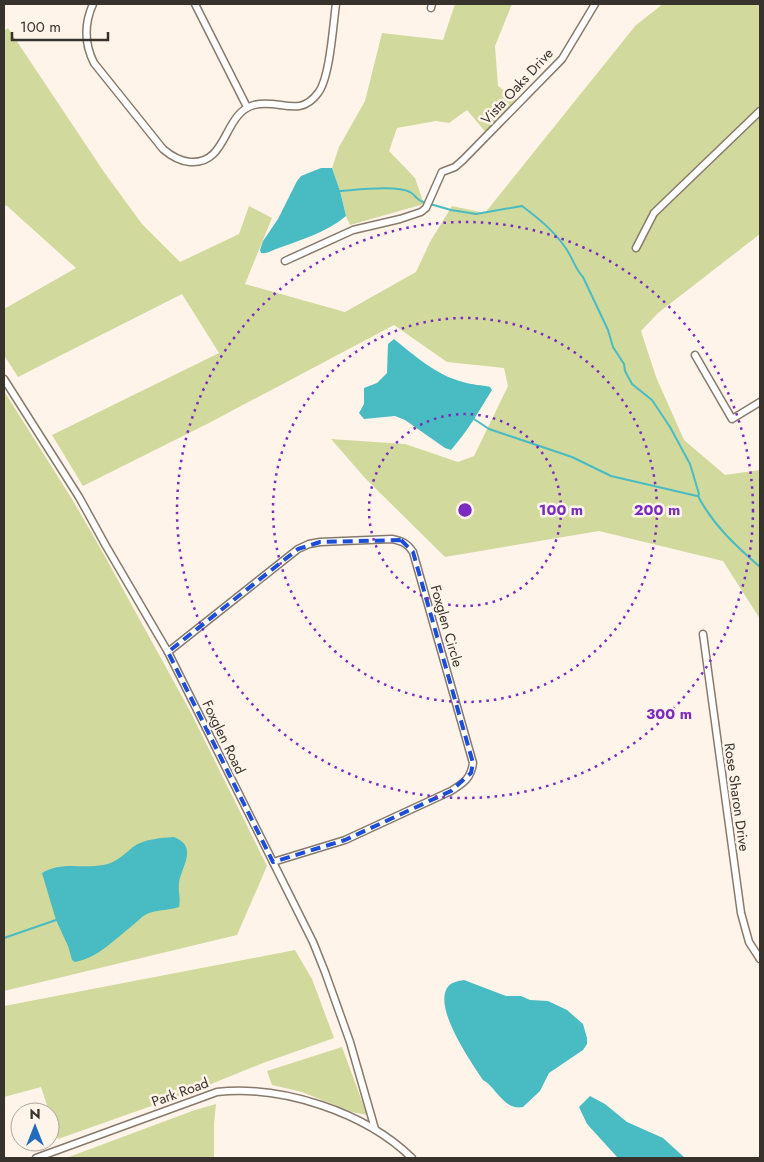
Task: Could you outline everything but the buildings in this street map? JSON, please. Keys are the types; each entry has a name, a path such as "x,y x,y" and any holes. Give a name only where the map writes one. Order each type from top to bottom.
{"street":[{"path":"93,4 87,18 85,33 88,50 94,63 163,148 173,157 191,162 209,157 221,146 234,119 247,108 264,103 302,106 311,101 320,92 326,70 336,4"},
{"path":"195,4 247,108"},
{"name":"Vista Oaks Drive","path":"284,261 353,230 413,215 426,208 442,172 463,160 562,59 595,4"},
{"path":"636,248 654,213 760,111"},
{"path":"695,355 732,419 760,402"},
{"name":"Foxglen Road","path":"4,379 80,497 106,546 168,652 313,942 350,1042 375,1129"},
{"name":"Foxglen Circle","path":"168,652 298,549 309,544 392,539 401,540 413,552 473,763 471,773 467,780 451,791 345,840 273,862"},
{"name":"Rose Sharon Drive","path":"703,634 741,913 749,942 760,959"},
{"name":"Park Road","path":"36,1158 217,1092 232,1090 257,1091 308,1102 348,1116 375,1129 412,1158"}],"highlighted area":[{"path":"401,540 413,552 473,763 471,773 451,791 345,840 273,862 168,652 298,549 320,542"}],"green space":[{"path":"455,4 512,4 495,46 498,86 520,102 488,135 467,110 449,123 436,121 397,128 389,151 415,178 424,204 350,225 332,168 339,147 365,101 382,33 443,40"},
{"path":"663,4 760,4 760,234 658,313 641,331 656,377 684,440 725,475 760,470 760,619 723,561 599,531 445,557 365,478 331,439 405,444 458,462 474,456 508,386 504,368 447,362 394,325 209,423 83,486 52,435 219,353 182,294 18,377 4,355 4,309 76,268 4,205 4,31 8,28 104,172 142,224 180,262 239,234 249,206 272,218 245,284 345,312 416,272 430,242 452,206 485,213 636,25"},
{"path":"4,391 72,499 102,551 190,711 267,866 237,935 4,991"},
{"path":"295,950 312,979 334,1038 263,1063 194,1091 60,1138 60,1102 46,1102 41,1087 4,1097 4,1006"},
{"path":"342,1047 367,1115 352,1112 302,1092 272,1085 267,1071"},
{"path":"216,1104 214,1158 66,1158 195,1110"}],"water":[{"path":"321,168 332,168 346,216 312,236 267,253 261,253 263,241 278,219 297,181 301,176"},
{"path":"394,339 426,364 444,375 466,383 490,387 492,390 468,429 451,450 445,448 405,420 395,416 364,419 359,413 364,404 364,388 377,383 387,373 388,344"},
{"path":"174,837 186,846 187,852 179,883 179,907 145,915 99,952 83,960 75,962 72,960 56,920 42,873 49,869 64,866 108,864 116,861 142,842"},
{"path":"464,980 506,996 521,996 530,1000 548,1001 567,1010 583,1024 587,1044 583,1050 549,1073 540,1091 523,1107 516,1107 505,1102 483,1080 456,1035 445,1009 444,997 449,986"},
{"path":"590,1096 605,1104 627,1122 663,1138 685,1158 618,1158 587,1124 579,1107"}],"waterway":[{"path":"340,191 376,188 404,190 426,203"},
{"path":"430,204 476,214 522,206 555,235 583,277 608,330 613,347 624,364 625,371 632,384 652,400 670,427 690,464 698,496 704,507 726,534 760,567"},
{"path":"474,419 489,429 572,457 611,476 697,496"},
{"path":"4,938 56,920"}]}
